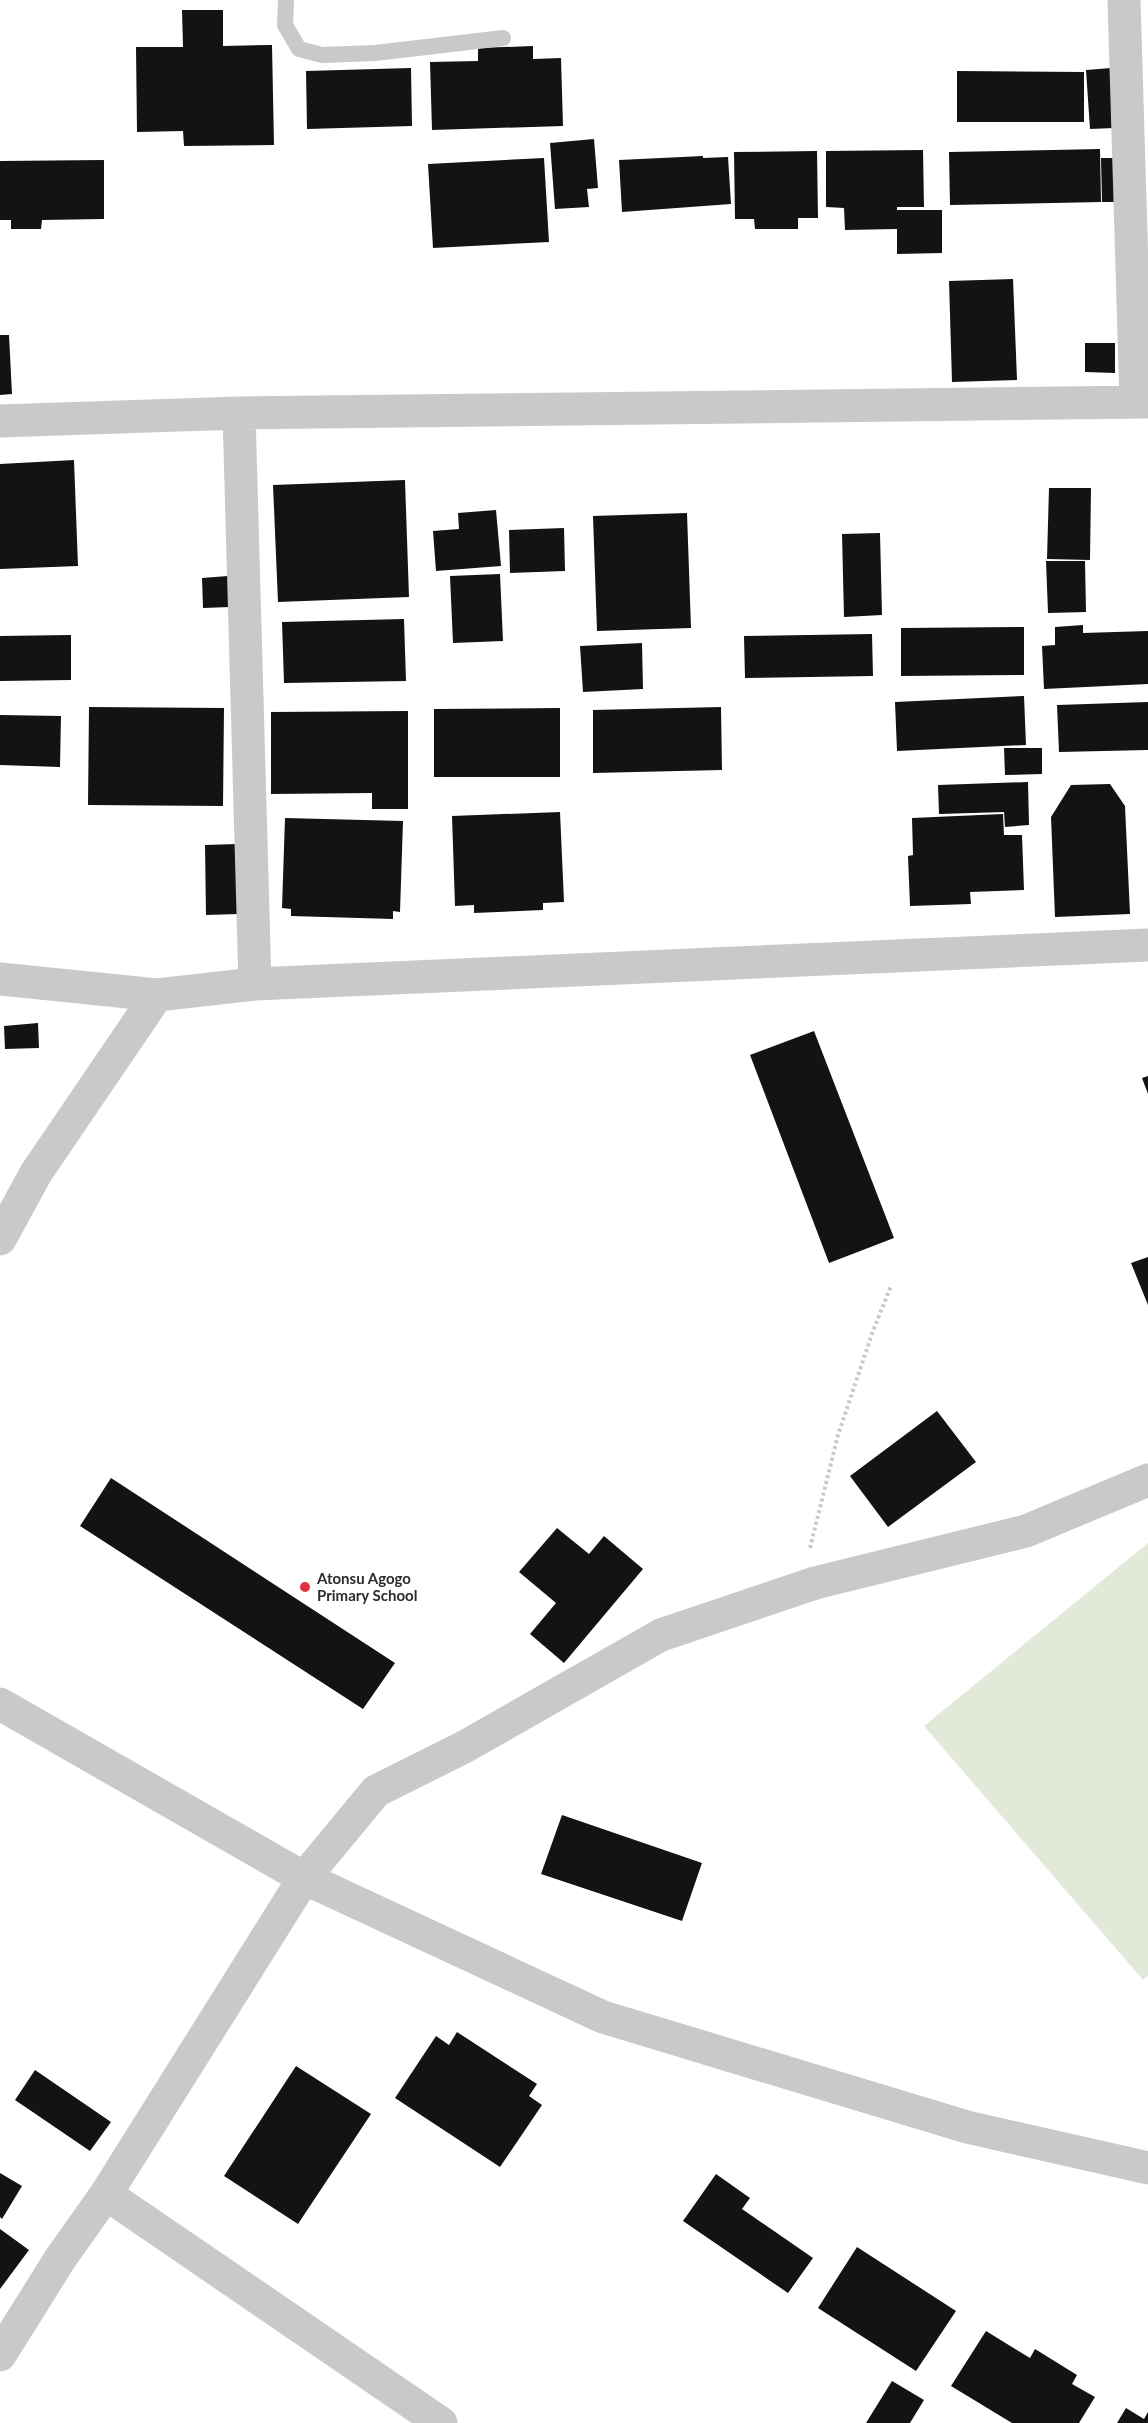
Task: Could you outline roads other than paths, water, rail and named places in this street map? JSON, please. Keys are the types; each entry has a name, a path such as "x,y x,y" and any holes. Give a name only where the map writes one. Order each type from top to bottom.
{"street":[{"path":"0,421 239,413 1142,402 1124,0"},
{"path":"239,413 255,984"},
{"path":"0,979 157,995 255,984 1148,945"},
{"path":"0,1239 36,1173 157,995"},
{"path":"0,2355 60,2259 106,2194 304,1878 376,1791 466,1746 661,1635 798,1589 1026,1531 1148,1480"},
{"path":"0,1704 304,1878 603,2018 967,2127 1148,2168"},
{"path":"106,2194 441,2423"}],"lane":[{"path":"286,0 285,25 299,49 322,55 375,53 503,38"}],"place":[{"name":"Atonsu Agogo Primary School","path":"305,1587"}]}
